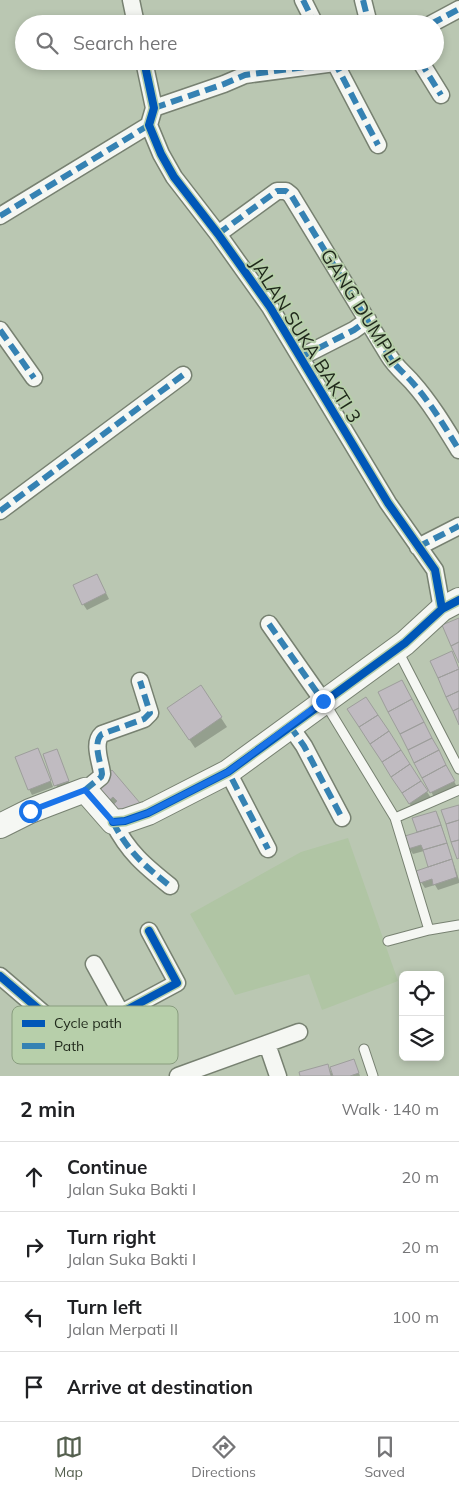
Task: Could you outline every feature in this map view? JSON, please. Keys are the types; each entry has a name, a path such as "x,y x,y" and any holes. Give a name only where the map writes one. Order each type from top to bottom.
{"street":[{"path":"131,0 134,15"},
{"path":"303,0 310,15"},
{"path":"363,0 367,15"},
{"path":"444,17 459,9"},
{"path":"0,216 149,125 154,108 146,70"},
{"path":"154,108 224,84 245,74 275,70"},
{"path":"340,70 378,145"},
{"path":"426,70 441,95"},
{"name":"JALAN SUKA BAKTI 3","path":"149,125 161,154 174,178 218,234 270,307 388,503 435,570 450,604"},
{"name":"GANG DUMPLI","path":"218,234 277,191 282,190 291,195 396,366 425,398 459,450"},
{"path":"301,357 354,330 368,320"},
{"path":"1,333 34,378"},
{"path":"0,511 183,375"},
{"path":"418,547 459,526"},
{"path":"113,822 125,821 148,813 228,772 323,701 397,649 450,604"},
{"path":"269,624 323,701"},
{"path":"0,826 30,811 85,790 102,774 97,744 98,738 102,734 144,719 150,713 140,681"},
{"path":"290,726 304,746 342,818"},
{"path":"228,772 268,849"},
{"path":"85,790 113,822 123,842 142,863 170,886"},
{"path":"138,1006 180,989 149,931"},
{"path":"94,964 116,1006"},
{"path":"0,976 35,1006"},
{"path":"178,1076 300,1032"},
{"path":"267,1044 278,1076"}],"lane":[{"path":"397,649 459,770"},
{"path":"323,701 395,818 429,930"},
{"path":"395,818 459,790"},
{"path":"388,941 429,930 459,925"},
{"path":"364,1049 373,1076"}],"shaded area":[{"path":"348,838 398,981 322,1010 309,974 235,995 190,914 301,852"}],"building":[{"path":"97,574 106,593 82,605 73,585"},
{"path":"459,618 459,642 451,646 442,625"},
{"path":"459,642 459,663 451,646"},
{"path":"452,651 459,669 438,678 430,661"},
{"path":"459,669 459,691 446,697 438,678"},
{"path":"402,680 412,699 388,712 378,692"},
{"path":"201,685 222,717 189,740 167,708"},
{"path":"459,691 459,708 453,711 446,697"},
{"path":"366,697 378,715 359,727 347,709"},
{"path":"412,699 424,722 400,734 388,712"},
{"path":"459,708 459,725 453,711"},
{"path":"378,715 389,731 370,744 359,727"},
{"path":"424,722 432,738 408,750 400,734"},
{"path":"389,731 401,750 382,762 370,744"},
{"path":"432,738 439,750 414,763 408,750"},
{"path":"38,748 51,781 28,790 15,757"},
{"path":"57,749 69,781 54,786 43,754"},
{"path":"401,750 410,764 391,777 382,762"},
{"path":"439,750 446,765 422,778 414,763"},
{"path":"410,764 421,781 402,793 391,777"},
{"path":"446,765 455,781 430,793 422,778"},
{"path":"112,770 140,803 128,814 111,807 117,801 113,797 105,804 91,788"},
{"path":"421,781 428,791 409,804 402,793"},
{"path":"459,805 459,820 446,824 441,810"},
{"path":"436,811 441,825 417,832 412,818"},
{"path":"459,820 459,840 451,842 446,824"},
{"path":"441,825 447,843 423,850 421,845 408,849 405,836"},
{"path":"459,840 459,858 457,859 451,842"},
{"path":"447,843 452,859 428,867 423,850"},
{"path":"452,859 457,877 433,885 432,879 420,883 416,871"},
{"path":"354,1059 359,1073 350,1076 333,1076 330,1067"},
{"path":"328,1064 331,1076 300,1076 299,1072"}],"marked path":[{"path":"303,0 310,15"},
{"path":"363,0 367,15"},
{"path":"444,17 459,9"},
{"path":"154,108 245,75 282,70"},
{"path":"339,70 378,145"},
{"path":"426,70 441,95"},
{"path":"0,216 149,125"},
{"path":"218,234 277,191 286,191 291,195 391,360 425,398 459,450"},
{"path":"301,357 354,330 368,320"},
{"path":"0,330 34,378"},
{"path":"0,511 183,375"},
{"path":"418,547 459,526"},
{"path":"269,624 323,701"},
{"path":"85,790 102,774 97,747 102,734 144,719 150,713 140,681"},
{"path":"290,726 304,746 342,818"},
{"path":"232,779 268,849"},
{"path":"113,822 125,842 138,858 170,886"}],"cycle path":[{"path":"146,70 154,108 149,125 161,154 174,177 218,234 270,307 388,503 435,570 442,609"},
{"path":"113,822 125,821 148,813 228,772 405,643 442,609 459,600"},
{"path":"134,1006 177,983 149,931"},
{"path":"0,976 35,1006"}],"route":[{"path":"30,811 85,790 113,822 125,821 148,813 228,772 323,701"}]}
